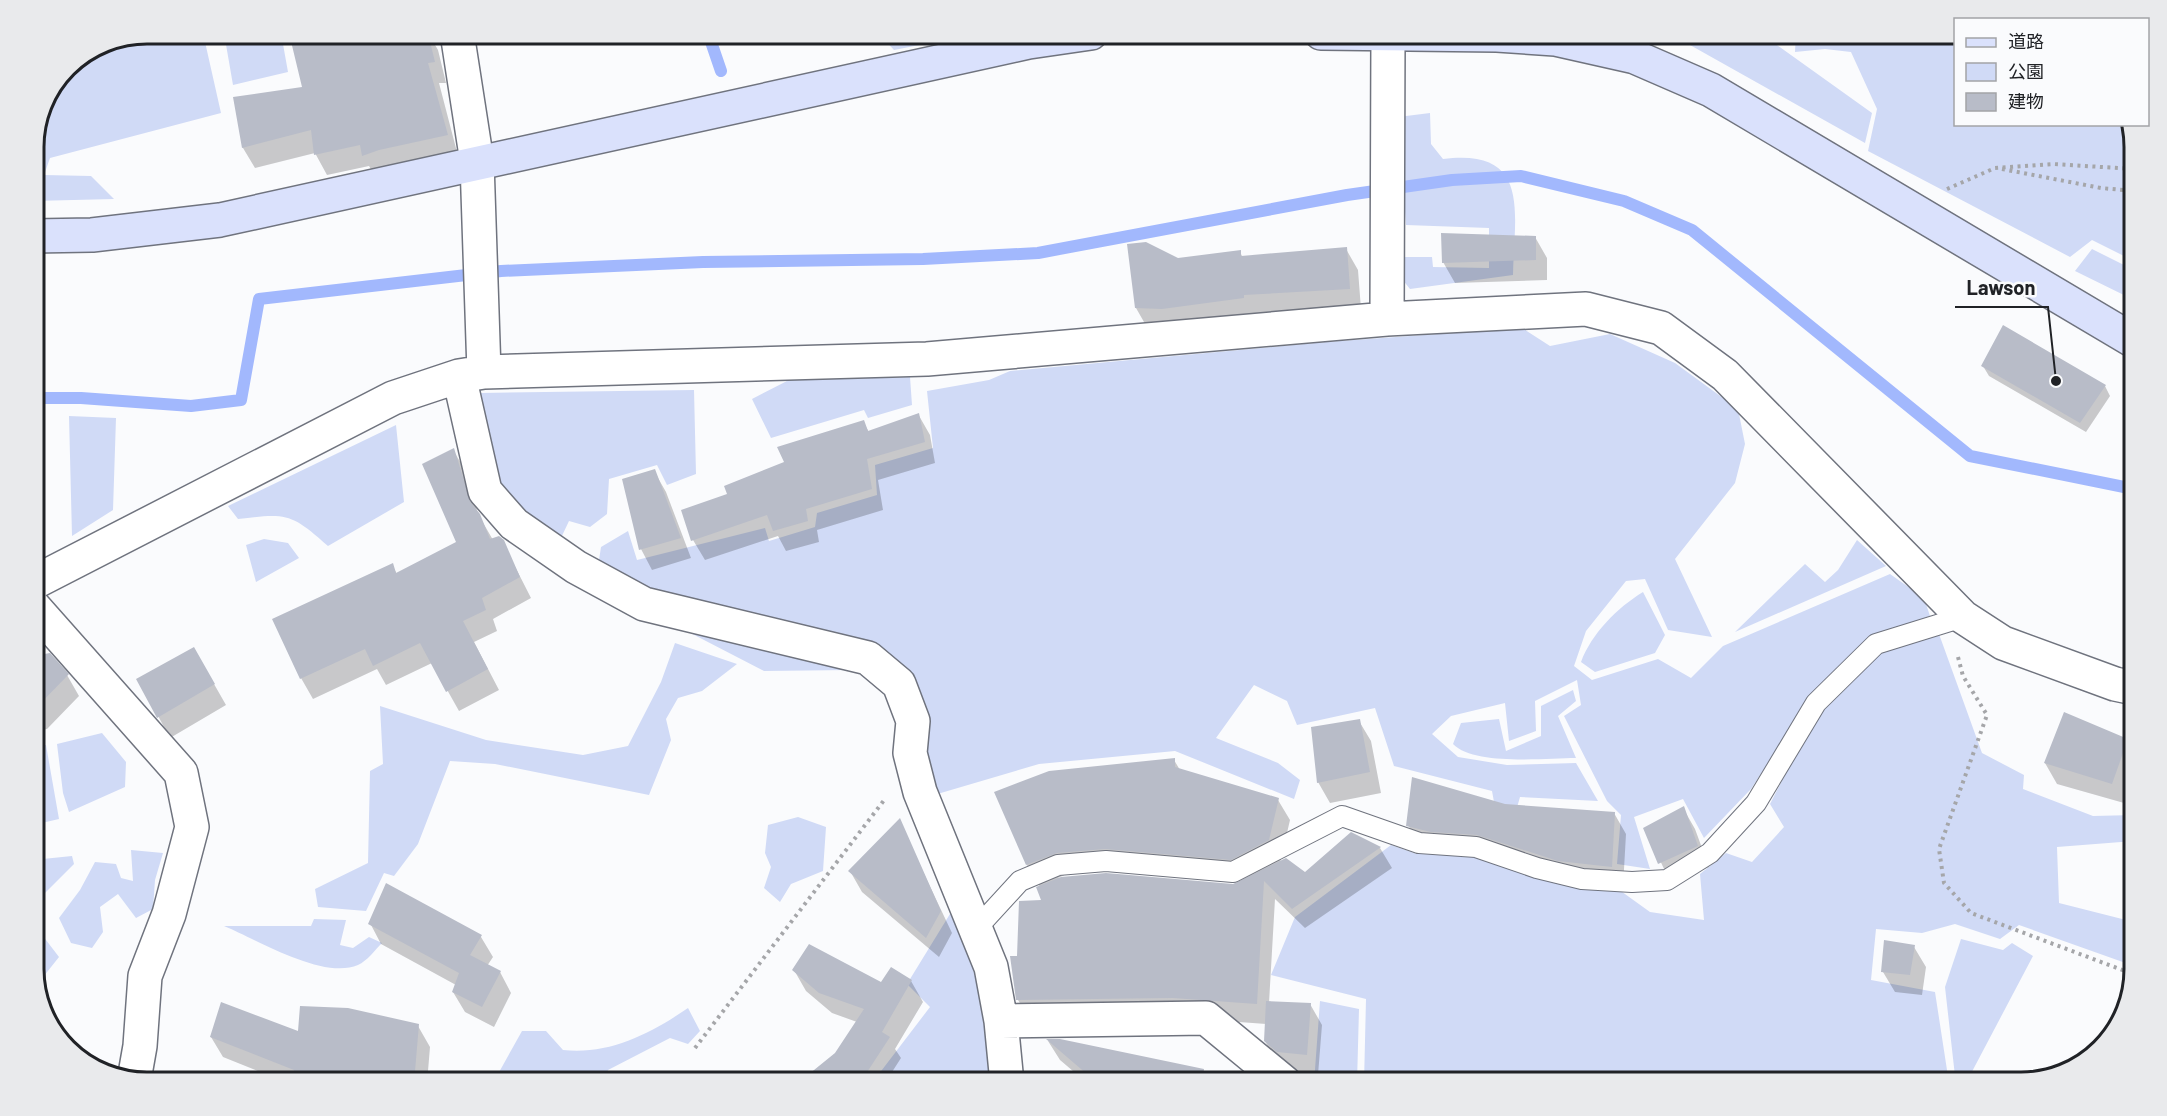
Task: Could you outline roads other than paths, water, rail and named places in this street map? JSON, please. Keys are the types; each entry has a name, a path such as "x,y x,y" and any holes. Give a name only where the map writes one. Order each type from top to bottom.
{"street":[{"path":"459,44 477,162 481,299 471,374 484,491 514,524 576,567 644,604 868,658 899,684 913,721 910,753 920,792 991,967 1001,1022 1006,1072"},
{"path":"44,236 92,236 220,220 1018,44"},
{"path":"1387,319 1388,44"},
{"path":"1578,44 1635,57 1711,90 1909,205 2123,334"},
{"path":"44,577 393,398 471,374 927,359 1387,319 1586,309 1661,328 1725,375 1956,619 2003,643 2124,686"},
{"path":"44,618 181,773 192,827 169,914 145,976 140,1047 136,1071"},
{"path":"1001,1022 1206,1018 1272,1072"}],"lane":[{"path":"976,928 1020,881 1058,865 1106,861 1233,872 1342,816 1419,843 1476,847 1537,868 1582,879 1632,882 1667,880 1710,853 1756,803 1816,703 1876,644 1956,619"}],"waterway":[{"path":"712,44 721,71"},
{"path":"44,398 81,398 191,406 241,400 259,299 501,271 703,262 923,259 1038,253 1347,195 1452,180 1521,176 1624,201 1692,230 1970,456 2123,487"}],"place":[{"name":"Lawson","path":"2056,381"}]}
